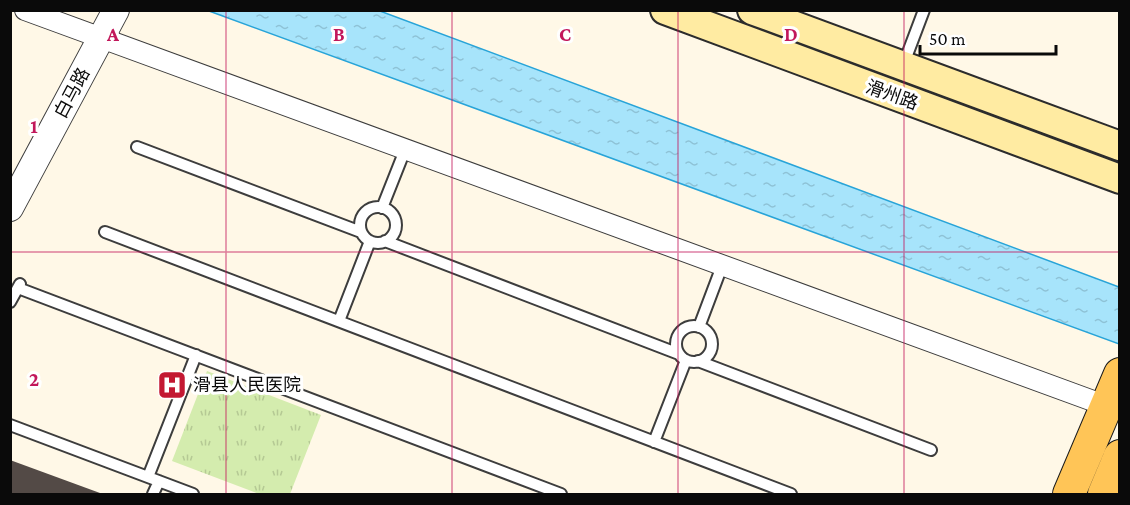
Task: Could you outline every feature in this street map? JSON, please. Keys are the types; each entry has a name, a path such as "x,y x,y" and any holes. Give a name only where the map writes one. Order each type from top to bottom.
{"main road":[{"name":"滑州路","path":"665,10 1119,179"},
{"name":"滑州路","path":"752,10 1119,146"},
{"path":"1069,495 1113,408 1119,374"},
{"path":"1104,495 1119,456"}],"street":[{"path":"25,10 1113,408"},
{"name":"白马路","path":"10,208 116,10"}],"lane":[{"path":"903,65 924,10"},
{"path":"137,147 361,232 370,241 378,243 391,237 395,225 391,214 382,208 371,208 365,212 360,225 361,232"},
{"path":"382,208 405,150"},
{"path":"105,232 791,495"},
{"path":"339,321 370,241"},
{"path":"385,241 682,357 698,361 931,450"},
{"path":"699,327 722,266"},
{"path":"10,302 19,285 561,495"},
{"path":"654,442 682,357 676,344 677,337 688,327 699,327 708,333 712,344 707,356 698,361"},
{"path":"153,495 153,479 196,355"},
{"path":"10,425 193,495"}],"green space":[{"path":"207,371 321,415 290,494 259,494 172,461"}],"water":[{"path":"209,11 380,11 1119,287 1119,344"}],"building":[{"path":"10,460 100,493 100,495 10,495"}],"place":[{"name":"滑县人民医院","path":"172,385"}]}
